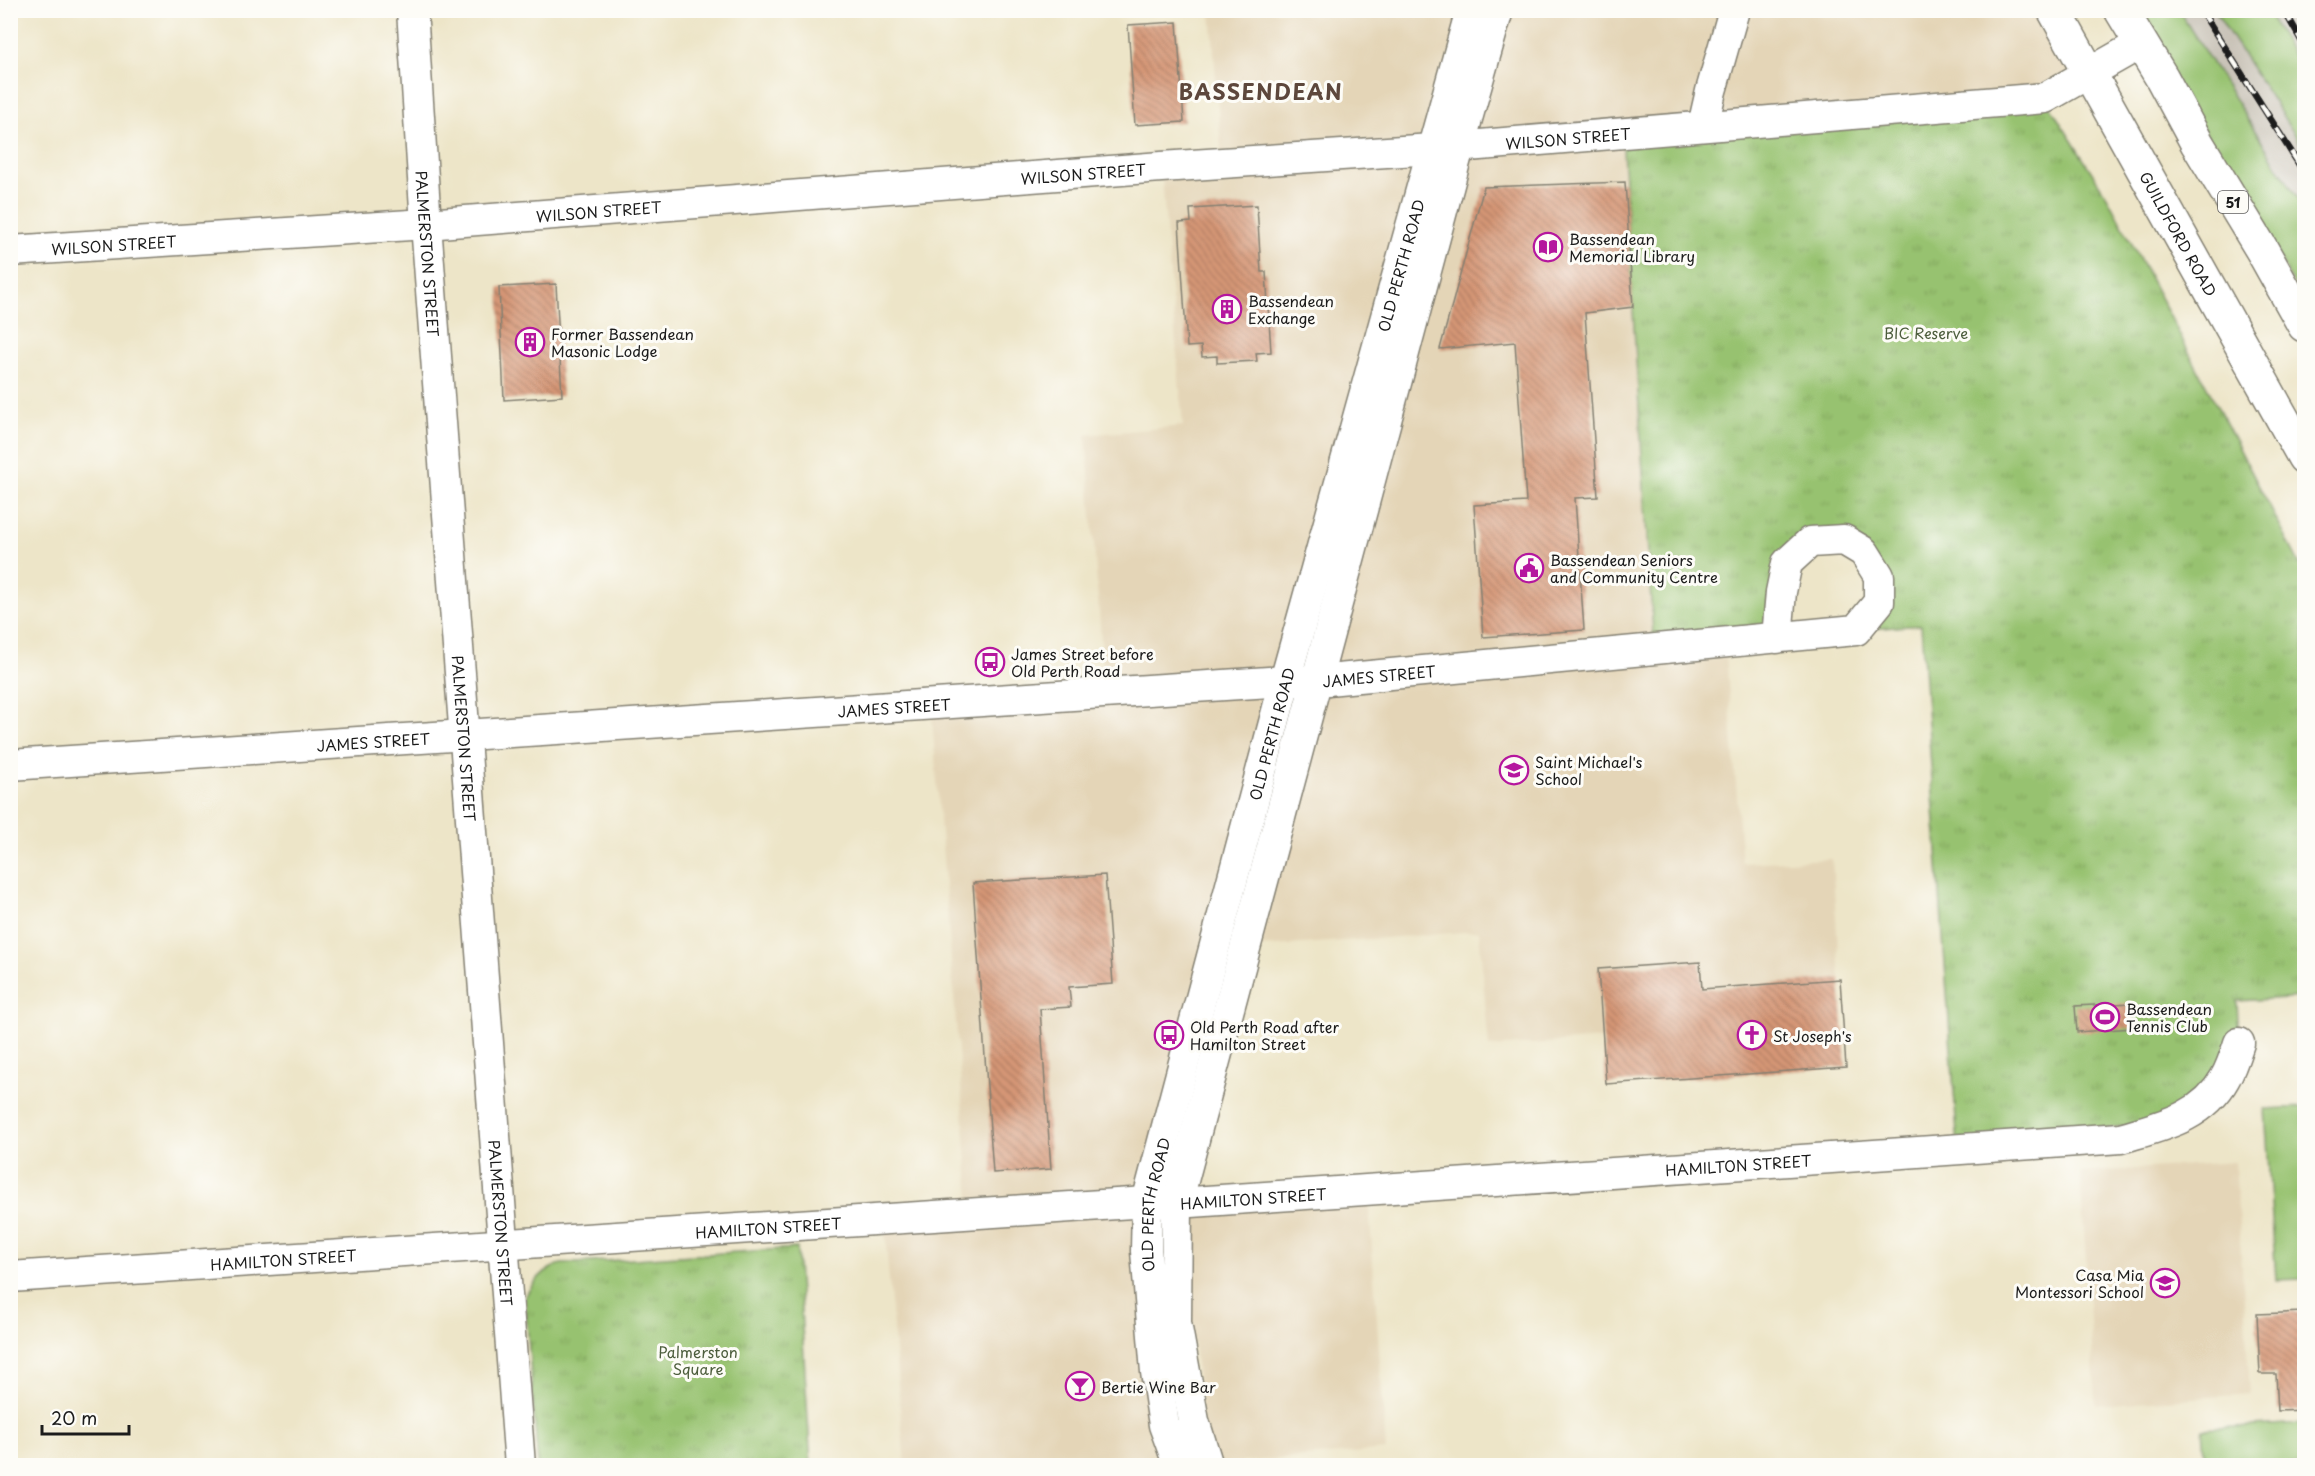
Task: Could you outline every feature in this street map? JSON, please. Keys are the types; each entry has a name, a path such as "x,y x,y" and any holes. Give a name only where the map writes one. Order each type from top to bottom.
{"highway":[{"name":"GUILDFORD ROAD","path":"2054,10 2304,457"},
{"name":"51","path":"2121,10 2304,325"}],"street":[{"name":"PALMERSTON STREET","path":"412,10 426,224 520,1466"},
{"name":"OLD PERTH ROAD","path":"1208,1466 1194,1421 1176,1323 1177,1203 1317,681 1445,148 1470,10"},
{"name":"OLD PERTH ROAD","path":"1179,1466 1164,1425 1156,1372 1146,1251 1147,1202 1285,681 1445,148 1498,10"},
{"path":"1703,126 1734,10"},
{"name":"WILSON STREET","path":"10,252 426,224 1171,166 1445,148 2045,98 2140,44"},
{"name":"JAMES STREET","path":"10,765 1285,681 1317,681 1778,638"},
{"name":"HAMILTON STREET","path":"10,1277 1147,1202 1177,1203 2121,1138 2184,1118 2212,1096 2225,1078 2239,1043"}],"shaded area":[{"path":"1211,11 1471,11 1147,1202 1179,1465 905,1465 884,1220 971,1213 931,705 1105,693 1086,435 1183,426 1161,167 1222,163"},
{"path":"1498,11 2054,11 2090,73 2045,98 1725,642 1742,863 1832,859 1840,979 1702,989 1598,969 1603,1039 1489,1047 1479,931 1245,948"},
{"path":"2179,11 2215,11 2304,149 2304,208"},
{"path":"2267,11 2299,11 2304,20 2304,74"},
{"name":"Casa Mia Montessori School","path":"2235,1162 2250,1394 2096,1405 2080,1173"},
{"path":"1368,1191 1386,1450 1208,1465 1177,1203"}],"green space":[{"path":"2134,11 2179,11 2304,208 2304,302"},
{"path":"2215,11 2267,11 2304,74 2304,149"},
{"name":"BIC Reserve","path":"2045,98 2108,198 2304,572 2304,997 2237,1001 2239,1043 2184,1118 1958,1148 1921,625 1856,630 1879,601 1864,552 1811,542 1777,638 1654,650 1622,133"},
{"path":"2304,1107 2304,1279 2276,1280 2265,1109"},
{"name":"Palmerston Square","path":"797,1248 811,1465 538,1465 525,1297 545,1272 561,1264"},
{"path":"2304,1423 2304,1465 2205,1465 2202,1429"}],"building":[{"path":"1177,22 1184,122 1135,125 1128,25"},
{"path":"1625,182 1633,307 1585,313 1598,497 1575,498 1584,630 1483,637 1474,505 1526,502 1515,342 1440,349 1484,187"},
{"name":"Bassendean Exchange","path":"1257,205 1261,272 1266,272 1271,352 1256,353 1257,361 1217,363 1217,356 1202,357 1201,346 1187,347 1179,223 1191,222 1190,209"},
{"name":"Former Bassendean Masonic Lodge","path":"556,284 562,396 504,400 499,287"},
{"path":"1105,875 1113,984 1069,987 1071,1007 1040,1009 1051,1169 993,1173 973,883"},
{"path":"1700,962 1702,989 1840,979 1846,1067 1606,1084 1598,969"},
{"path":"2132,1003 2133,1028 2077,1032 2075,1006"},
{"path":"2304,1312 2304,1410 2278,1411 2276,1374 2260,1374 2257,1314"}],"railway":[{"path":"2201,10 2304,172"},
{"path":"2284,10 2304,45"}],"place":[{"name":"Bassendean Memorial Library","path":"1548,247"},
{"name":"Bassendean Exchange","path":"1227,309"},
{"name":"Former Bassendean Masonic Lodge","path":"530,342"},
{"name":"Bassendean Seniors and Community Centre","path":"1529,568"},
{"name":"James Street before Old Perth Road","path":"990,662"},
{"name":"Saint Michael's School","path":"1514,770"},
{"name":"Bassendean Tennis Club","path":"2105,1017"},
{"name":"Old Perth Road after Hamilton Street","path":"1169,1035"},
{"name":"St Joseph's","path":"1752,1035"},
{"name":"Casa Mia Montessori School","path":"2165,1283"},
{"name":"Bertie Wine Bar","path":"1080,1386"}],"district":[{"name":"BASSENDEAN","path":"1261,91"}]}
